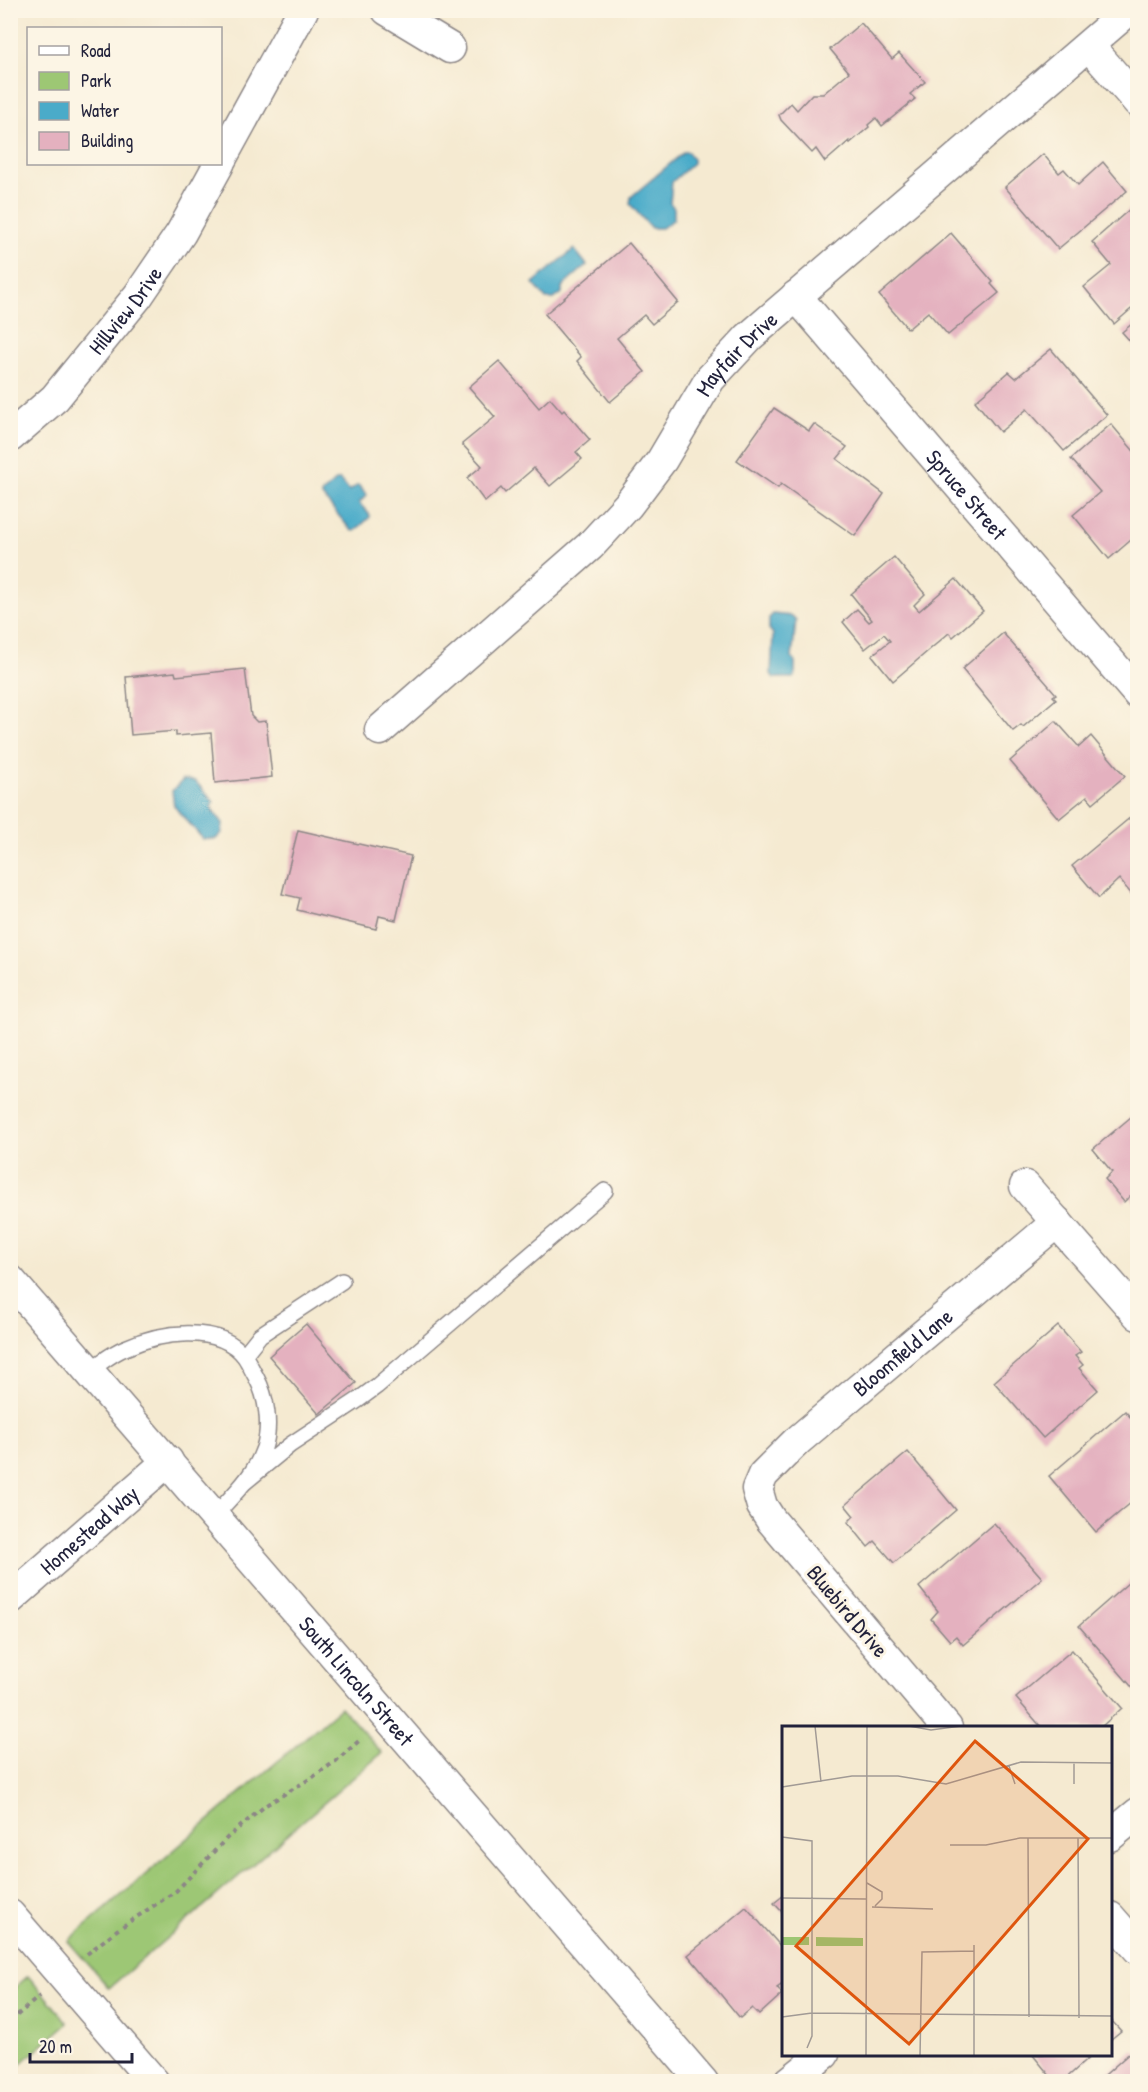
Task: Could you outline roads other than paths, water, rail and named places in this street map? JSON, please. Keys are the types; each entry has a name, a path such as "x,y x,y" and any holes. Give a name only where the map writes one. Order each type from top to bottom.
{"street":[{"name":"Hillview Drive","path":"222,158 303,10"},
{"path":"387,10 450,48"},
{"name":"Mayfair Drive","path":"380,730 590,546 628,505 662,460 710,379 749,337 1129,10"},
{"path":"1089,46 1137,102"},
{"name":"Hillview Drive","path":"10,437 55,398 138,296 180,233 218,165"},
{"name":"Spruce Street","path":"796,296 1137,694"},
{"path":"1025,1186 1137,1316"},
{"name":"Bloomfield Lane","path":"757,1489 763,1475 796,1442 1058,1222"},
{"name":"South Lincoln Street","path":"10,1280 703,2082"},
{"name":"Homestead Way","path":"10,1599 168,1461"},
{"name":"Bluebird Drive","path":"757,1489 762,1506 771,1520 946,1726"},
{"path":"1112,1834 1137,1813"},
{"path":"10,1915 154,2082"},
{"path":"1112,1919 1137,1948"},
{"path":"789,2082 823,2056"}],"lane":[{"path":"215,1515 245,1482 290,1445 377,1386 604,1191"},
{"path":"244,1355 260,1335 342,1281"},
{"path":"90,1370 123,1348 153,1338 195,1333 226,1341 244,1355 261,1386 268,1415 264,1448 245,1482"}],"water":[{"path":"684,152 688,152 693,163 672,182 670,203 674,208 674,219 662,228 651,228 630,204 631,197"},
{"path":"574,249 587,265 562,287 562,293 554,299 546,299 533,283"},
{"path":"340,480 349,491 358,485 367,495 359,503 370,517 355,531 351,530 322,496 322,493"},
{"path":"773,614 792,616 796,620 792,658 795,661 793,678 774,678 771,674 773,634 769,629 769,618"},
{"path":"183,780 195,781 213,801 212,810 223,823 222,833 216,839 203,839 174,806 172,791"}]}
